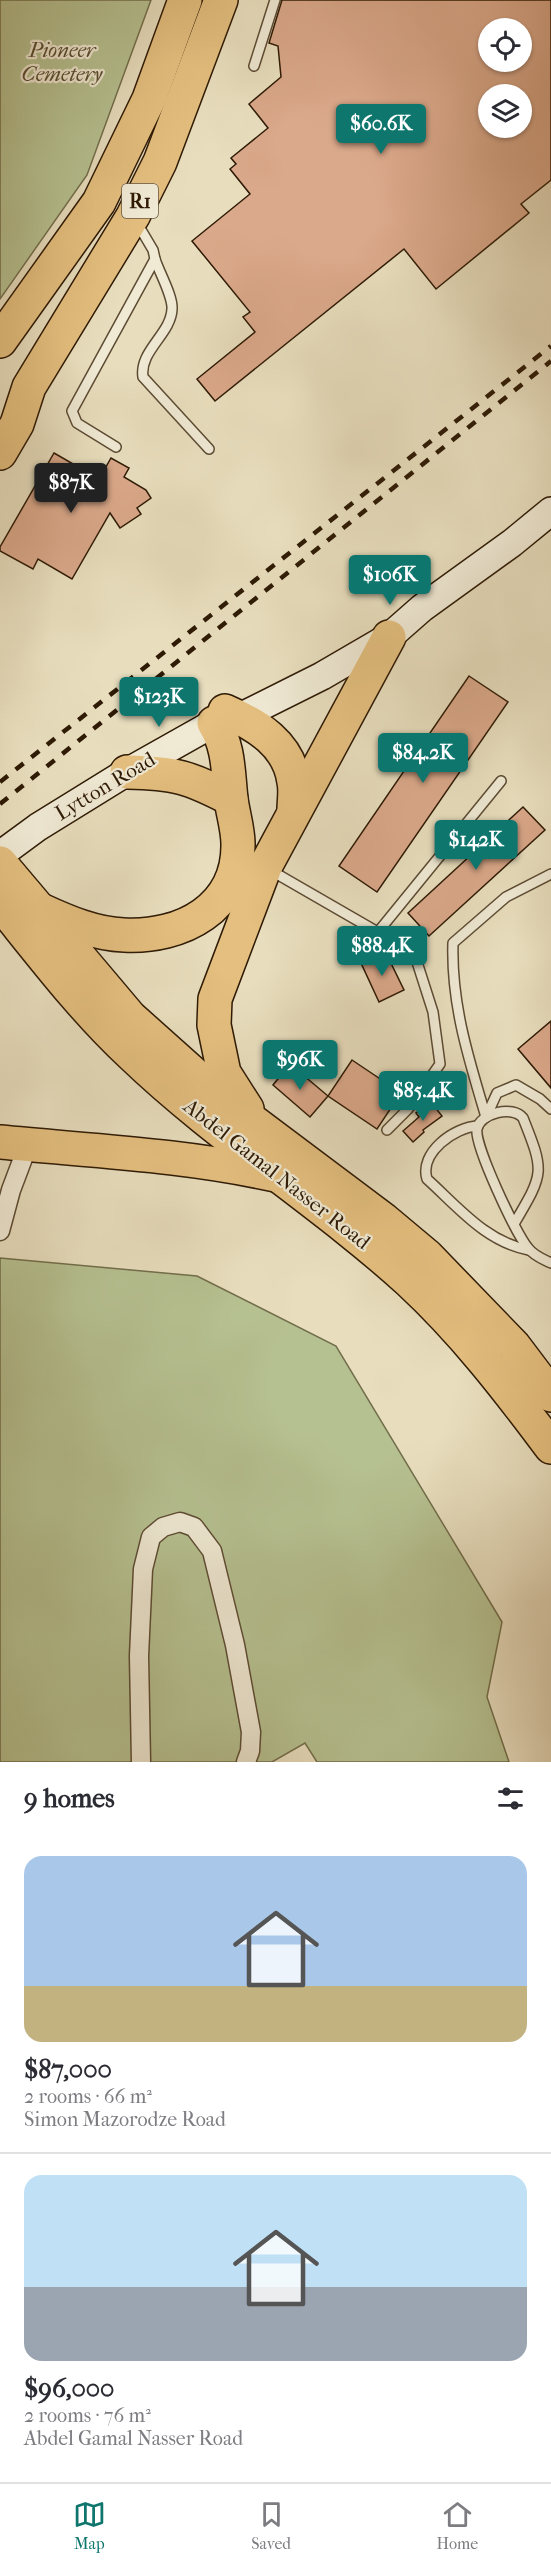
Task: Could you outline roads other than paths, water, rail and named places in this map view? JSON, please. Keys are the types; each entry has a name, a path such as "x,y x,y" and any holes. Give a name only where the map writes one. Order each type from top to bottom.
{"highway":[{"name":"R1","path":"29,387 116,209 149,99 185,0"},
{"name":"R1","path":"0,341 160,162 221,0"},
{"path":"0,453 17,424 29,387"},
{"path":"258,1127 224,1073 214,1025 215,999 266,867 294,810 362,690 389,637"},
{"path":"37,908 75,925 123,935 175,929 204,916 221,899 231,882 238,845 225,747 226,717 265,732 283,753 294,782 294,810"},
{"path":"127,772 168,773 185,777 231,799"},
{"name":"Abdel Gamal Nasser Road","path":"4,876 37,908 130,1017 215,1093 384,1220 427,1256 507,1339 551,1395"},
{"name":"Abdel Gamal Nasser Road","path":"4,876 87,1010 173,1092 369,1246 450,1321 488,1363 551,1447"},
{"path":"14,1144 108,1151 237,1166 279,1176"}],"main road":[{"name":"R1","path":"0,421 29,387"},
{"name":"Lytton Road","path":"4,876 38,827 127,772 226,717 322,676 389,637 422,608 512,543 551,511"},
{"name":"Lytton Road","path":"226,717 241,698 422,608"}],"street":[{"path":"0,1231 11,1190 14,1144"},
{"path":"141,1762 139,1656 143,1569 151,1537 163,1527 180,1522 194,1527 205,1539 212,1551 220,1577 251,1732 250,1751 246,1762"}],"lane":[{"path":"254,66 275,0"},
{"path":"116,209 153,250 172,308 167,323 142,366 143,377 208,449"},
{"path":"116,447 77,423 72,411 155,259"},
{"path":"378,932 501,781"},
{"path":"266,867 400,945 417,962 433,1012 440,1064 408,1109 387,1130"},
{"path":"486,1117 457,1011 452,972 453,943 506,897 551,874"},
{"path":"551,1109 540,1099 516,1085 497,1093 486,1117 478,1126 462,1128 451,1134 426,1161 425,1171 428,1179 489,1234 511,1247 529,1250 551,1263"},
{"path":"486,1117 510,1111 519,1113 537,1152 539,1163 536,1186 514,1224"},
{"path":"478,1126 479,1146 514,1224 529,1250"}],"railway":[{"path":"0,782 551,346"},
{"path":"0,804 551,361"}],"park label":[{"name":"Pioneer Cemetery","path":"62,62"}]}
